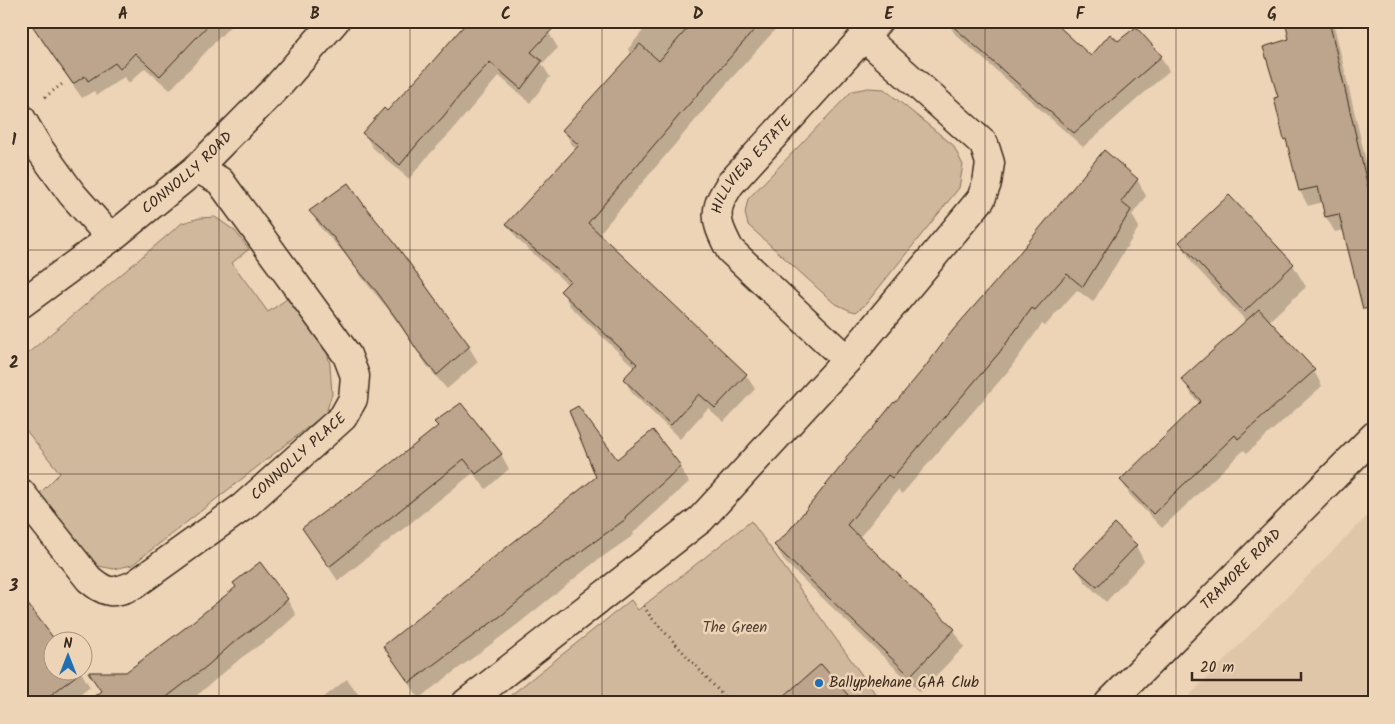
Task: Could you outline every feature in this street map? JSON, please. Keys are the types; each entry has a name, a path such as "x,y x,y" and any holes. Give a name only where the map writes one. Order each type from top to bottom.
{"street":[{"name":"CONNOLLY ROAD","path":"21,304 112,238 197,168 278,86 335,21"},
{"name":"HILLVIEW ESTATE","path":"466,703 701,519 847,360 981,198 987,183 990,164 984,144 871,29 730,184 718,205 720,230 730,250 847,360"},
{"path":"21,118 38,147 72,194 112,238"},
{"name":"CONNOLLY PLACE","path":"21,493 89,579 101,589 117,591 134,585 244,506 343,417 353,398 355,376 347,355 220,181 197,168"},
{"name":"TRAMORE ROAD","path":"1109,703 1374,436"}],"path":[{"path":"44,98 65,82"},
{"path":"643,599 642,605 650,616 730,703"}],"shaded area":[{"path":"1374,509 1374,703 1182,703"}],"green space":[{"path":"868,88 884,89 953,145 963,165 959,188 865,305 856,312 834,303 748,225 745,213 748,199 852,91"},
{"path":"215,217 235,231 249,249 232,263 268,312 287,299 327,351 332,394 326,413 132,565 114,569 98,566 38,495 60,473 25,429 21,432 21,359 182,223 200,218"},
{"name":"The Green","path":"751,521 882,703 501,703 631,600 638,610"}],"building":[{"path":"29,21 212,21 160,76 135,53 120,69 115,63 88,81 85,76 73,84"},
{"path":"468,21 560,21 531,52 542,61 521,89 490,62 400,165 362,133 384,108 387,111"},
{"path":"694,21 762,21 588,223 747,374 715,408 699,394 671,425 623,379 637,364 560,291 570,281 506,224 579,145 562,130 640,44 659,61"},
{"path":"947,21 1053,21 1091,56 1110,34 1118,41 1136,27 1162,56 1074,133"},
{"path":"1285,21 1329,21 1374,213 1374,308 1363,309 1339,214 1325,217 1318,187 1299,191 1274,98 1278,97 1263,47 1289,39"},
{"path":"1104,150 1138,179 1121,202 1131,210 1083,287 1067,274 1035,310 1032,308 999,353 892,478 888,475 847,525 955,629 910,676 774,545 787,533 847,459 845,458 895,403 953,330 998,279"},
{"path":"348,183 470,346 437,375 417,350 377,292 334,238 309,211"},
{"path":"1229,195 1294,264 1244,312 1179,242"},
{"path":"1259,309 1315,370 1238,439 1235,435 1153,514 1120,480 1201,401 1181,379"},
{"path":"461,403 502,454 476,474 464,459 329,567 302,528 355,491 413,446 438,426 434,422"},
{"path":"578,406 617,459 653,430 681,466 625,517 626,519 552,573 502,615 409,683 383,646 596,477 569,411"},
{"path":"1115,524 1137,545 1097,587 1074,567"},
{"path":"260,562 288,599 265,620 233,643 159,703 85,703 101,691 92,678 92,672 126,672 236,587 233,583"},
{"path":"21,595 49,632 42,632 42,682 68,682 40,703 21,703"},
{"name":"Ballyphehane GAA Club","path":"821,664 855,703 776,703"}],"place":[{"name":"Ballyphehane GAA Club","path":"819,683"}]}
